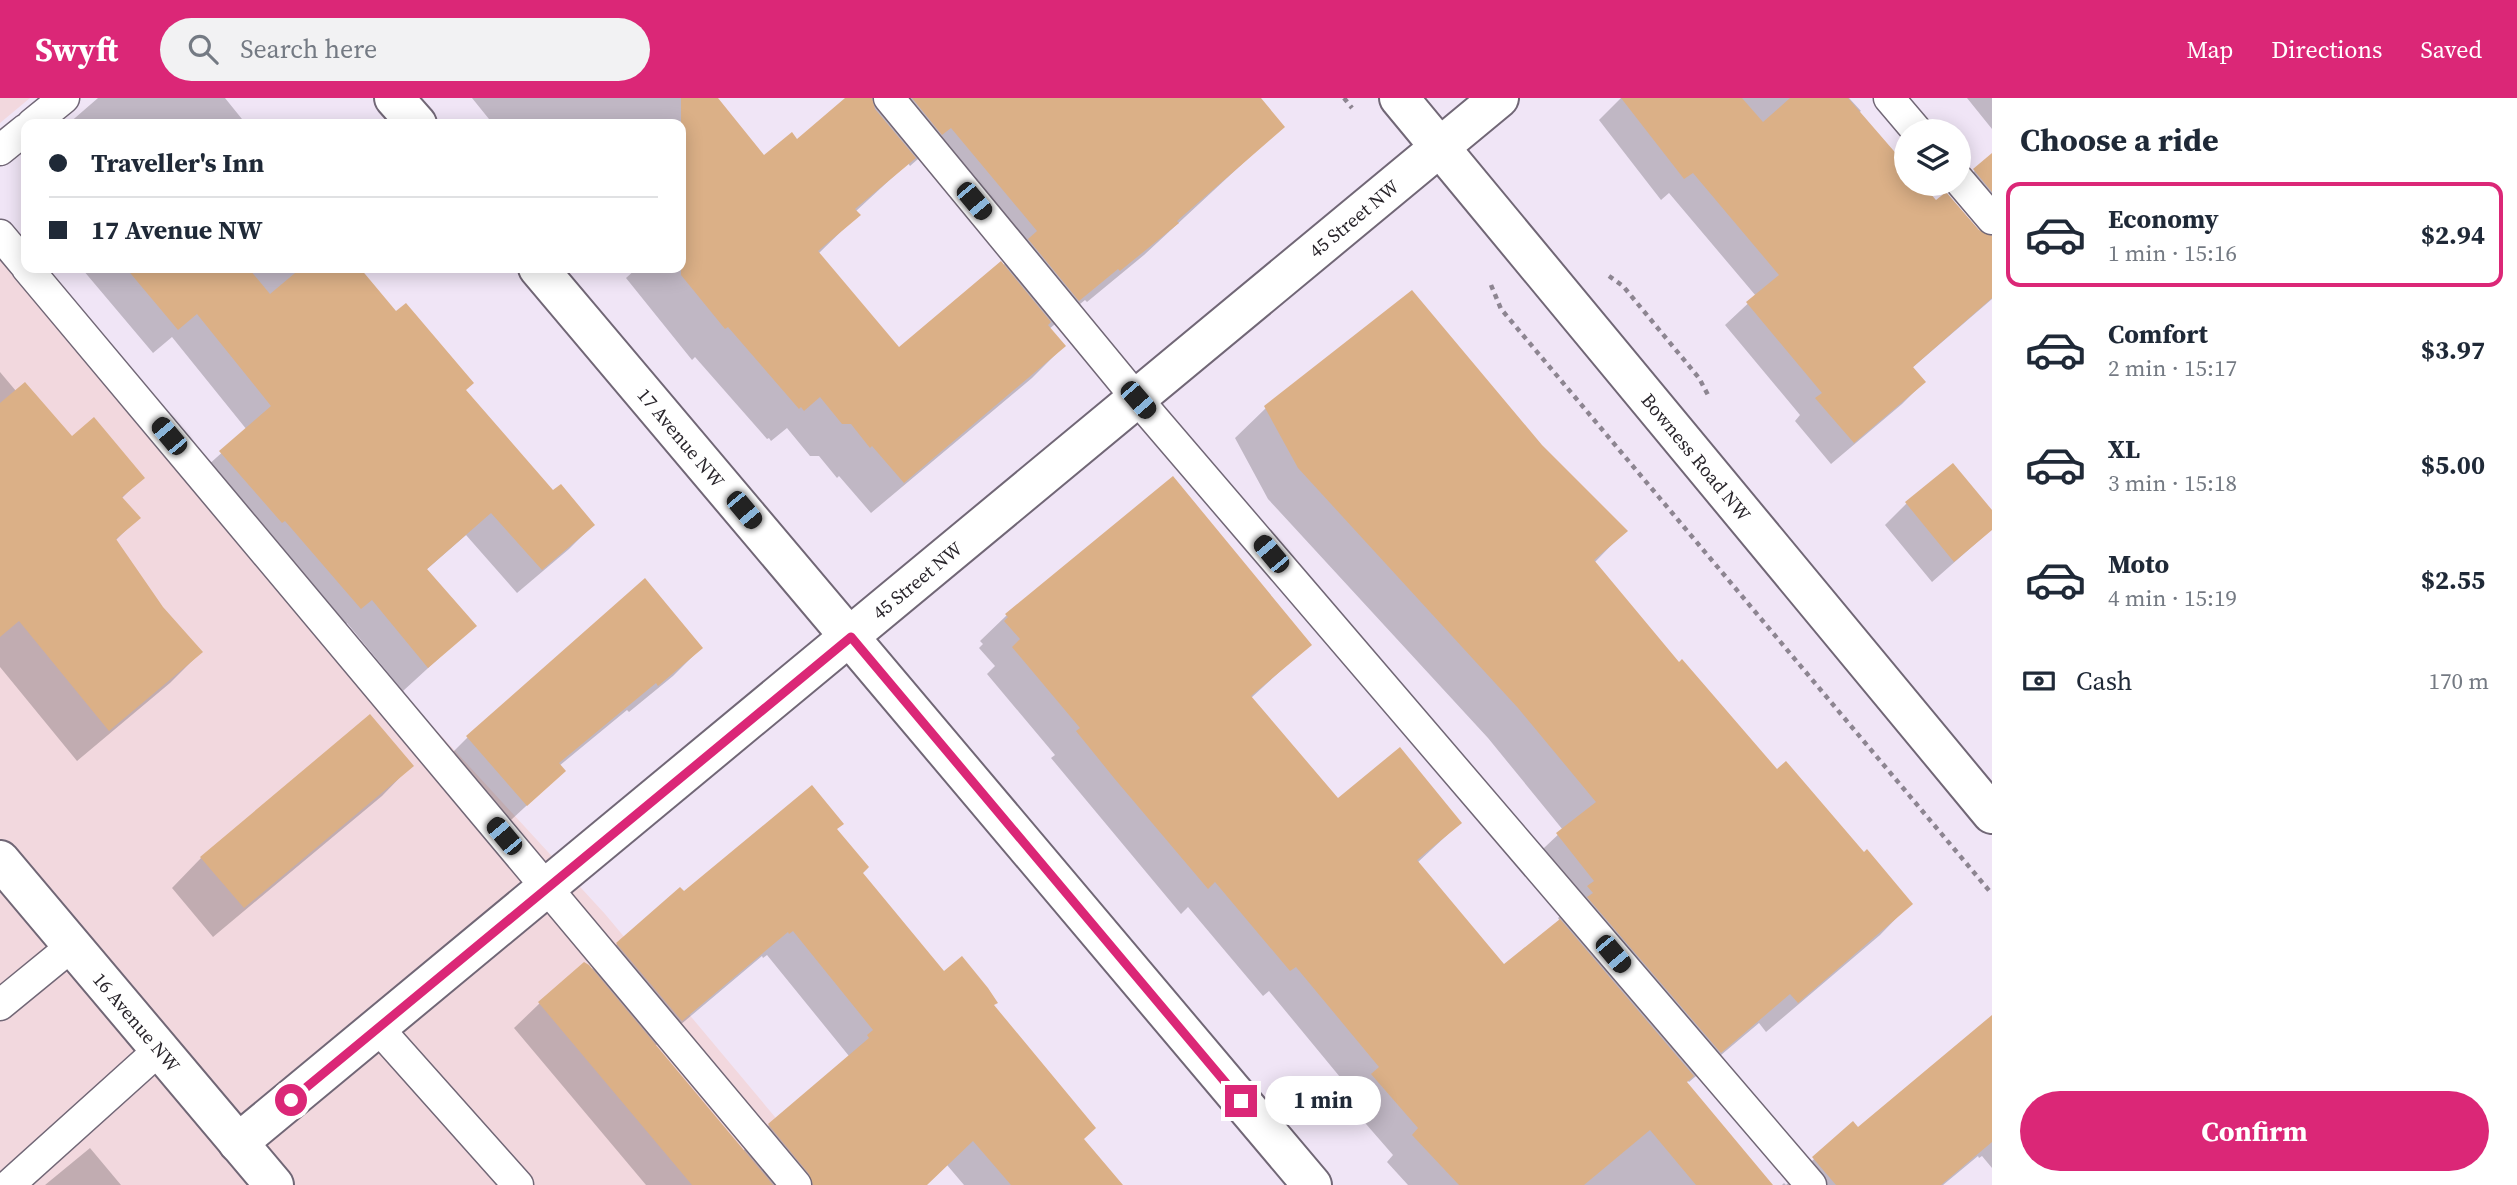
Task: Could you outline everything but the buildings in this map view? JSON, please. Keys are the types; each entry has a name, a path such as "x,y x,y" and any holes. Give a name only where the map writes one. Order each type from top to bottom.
{"main road":[{"path":"394,98 412,119"},
{"name":"Bowness Road NW","path":"1399,98 1992,814"},
{"name":"45 Street NW","path":"238,1143 1138,400 1499,98"},
{"name":"17 Avenue NW","path":"542,273 1312,1185"},
{"name":"16 Avenue NW","path":"0,860 274,1185"}],"lane":[{"path":"38,119 64,98"},
{"path":"888,98 1138,400 1811,1185"},
{"path":"1889,98 1907,119"},
{"path":"0,150 21,133"},
{"path":"1971,194 1992,219"},
{"path":"0,235 21,260"},
{"path":"32,273 796,1185"},
{"path":"0,1005 72,946"},
{"path":"378,1028 518,1185"},
{"path":"9,1185 159,1050"}],"path":[{"path":"1486,273 1501,309 1992,894"}],"shaded area":[{"path":"0,98 30,98 0,123"},
{"path":"0,239 21,264 21,273 29,273 195,468 605,914 832,1185 0,1185"}],"route":[{"path":"291,1100 851,637 1241,1101"}]}
